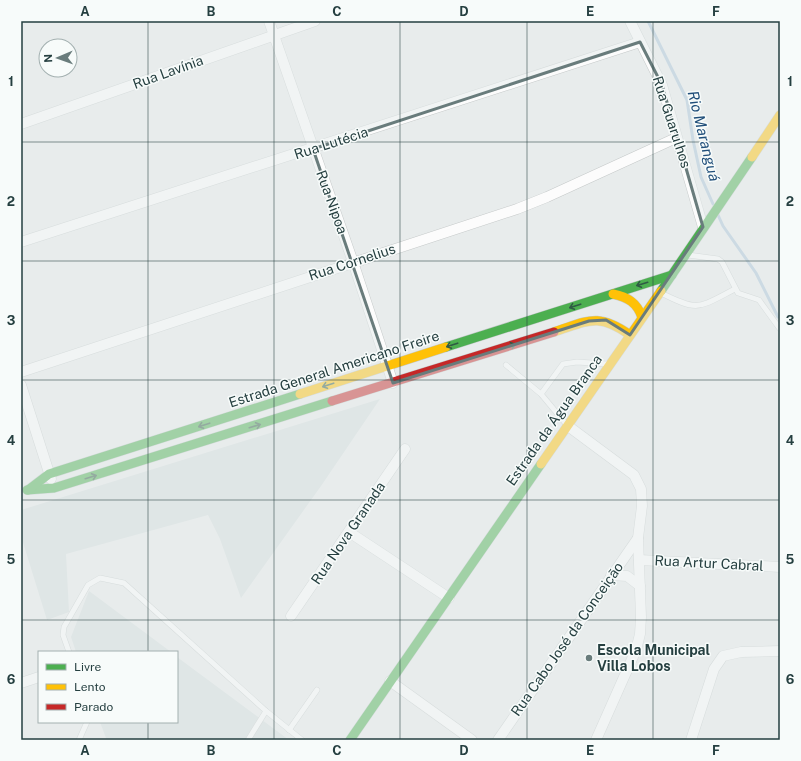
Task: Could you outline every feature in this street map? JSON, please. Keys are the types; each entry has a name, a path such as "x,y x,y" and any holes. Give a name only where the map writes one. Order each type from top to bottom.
{"street":[{"name":"Rua Nipoa","path":"269,21 353,262 393,383"},
{"name":"Rua Lavínia","path":"21,124 315,21"},
{"name":"Rua Guarulhos","path":"630,21 662,85 676,138 706,224"},
{"name":"Rua Lutécia","path":"21,242 313,149 640,42"},
{"name":"Estrada da Água Branca","path":"350,740 672,275 780,115"},
{"path":"766,136 780,132"},
{"name":"Rua Cornelius","path":"21,372 517,209 547,197 676,138"},
{"name":"Estrada General Americano Freire","path":"24,491 49,474 672,275"},
{"path":"613,294 631,299 638,306 642,317"},
{"name":"Estrada General Americano Freire","path":"24,491 54,488 595,320 612,322 630,335"},
{"path":"21,385 54,488"},
{"path":"568,426 634,475 641,490 642,506 638,538 640,634 636,650 596,740"},
{"name":"Rua Nova Granada","path":"290,616 349,532 405,448"},
{"path":"349,532 449,598"},
{"name":"Rua Cabo José da Conceição","path":"498,740 638,538"},
{"name":"Rua Artur Cabral","path":"639,560 780,567"},
{"path":"611,575 627,576 640,586"},
{"path":"691,740 714,669 723,656 741,652 780,651"},
{"path":"22,680 38,677"},
{"path":"390,681 472,740"}],"lane":[{"path":"685,255 718,259 722,262 738,294 759,300 780,329"},
{"path":"660,292 685,305 696,307 705,305 735,289"},
{"path":"542,394 563,364 577,362 610,365"},
{"path":"506,365 542,394 568,426"},
{"path":"69,651 63,635 64,627 88,585 100,578 124,583 266,711 302,740"},
{"path":"289,730 317,690"},
{"path":"248,740 266,711"},
{"path":"79,740 87,723"}],"highlighted area":[{"path":"640,42 662,85 703,227 630,335 606,320 589,321 393,383 313,149"}],"shaded area":[{"path":"380,399 321,486 241,598 220,539 208,515 66,554 69,612 47,620 21,536 21,510"},
{"path":"89,591 170,651 76,651 71,637"},
{"path":"178,658 289,740 104,740 106,738 100,723 178,723"}],"waterway":[{"name":"Rio Maranguá","path":"648,21 687,100 693,140 701,177 713,204"},
{"name":"Rio Maranguá","path":"718,215 723,226 756,273 778,317"}],"traffic: fast":[{"path":"661,291 752,157"},
{"path":"446,347 672,275"},
{"path":"28,490 49,474 300,394"},
{"path":"27,490 54,488 332,401"},
{"path":"350,740 541,464"}],"traffic: slow":[{"path":"752,157 780,115"},
{"path":"541,464 661,291"},
{"path":"613,294 623,297 635,304 642,317"},
{"path":"554,332 585,322 601,321 609,323 630,335"},
{"path":"300,394 446,347"}],"traffic: jam":[{"path":"332,401 554,332"}],"place":[{"name":"Escola Municipal Villa Lobos","path":"589,658"}]}
